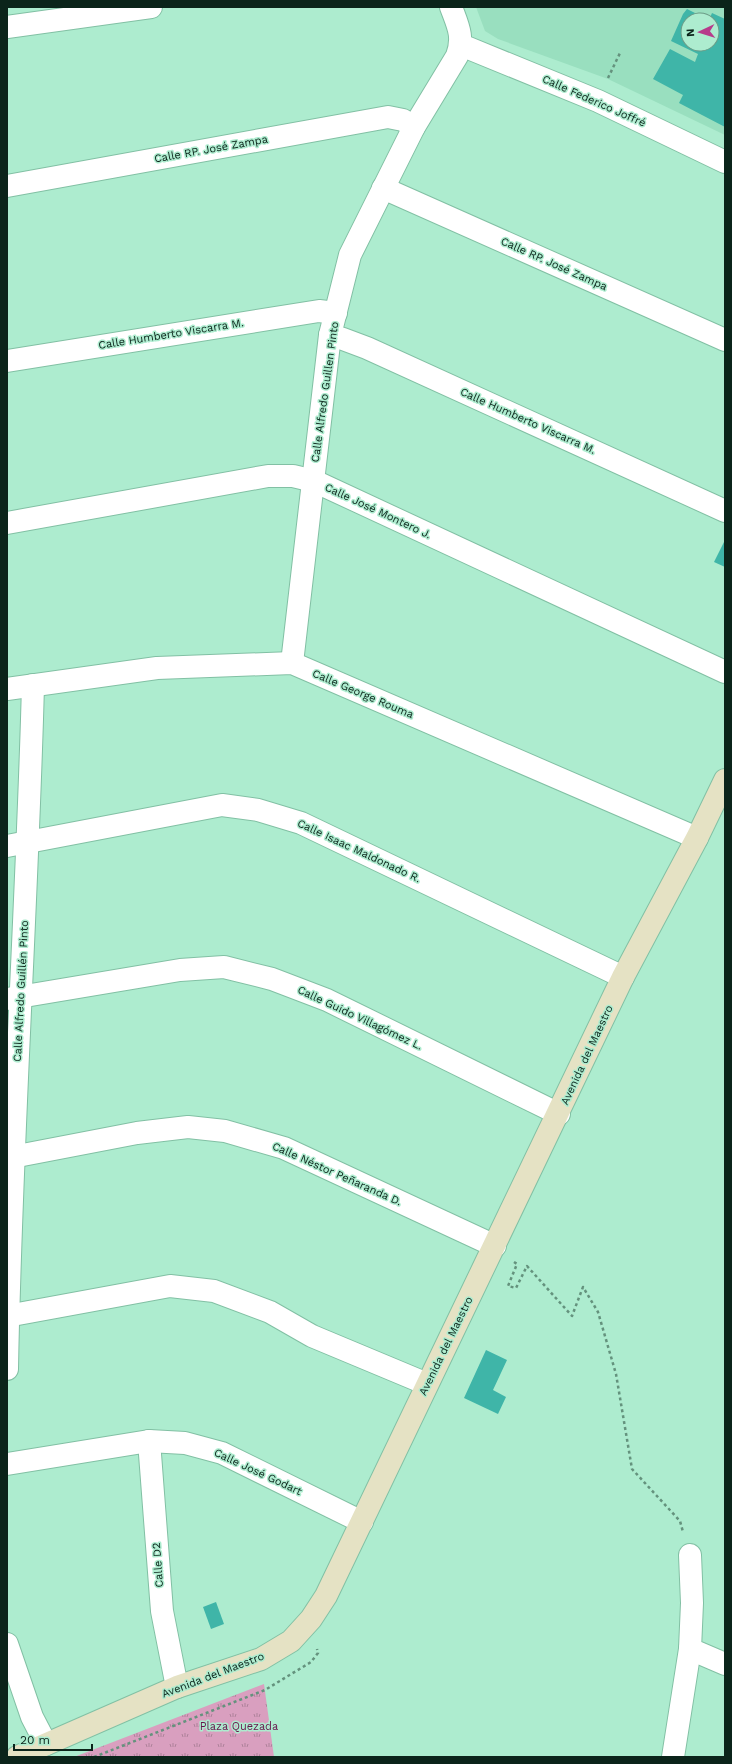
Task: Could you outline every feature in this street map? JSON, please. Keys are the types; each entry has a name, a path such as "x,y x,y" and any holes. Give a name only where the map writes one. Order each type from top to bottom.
{"main road":[{"name":"Avenida del Maestro","path":"18,1757 178,1687 261,1659 291,1641 311,1619 326,1596 362,1522 426,1384 559,1114 623,977 697,838 725,780"}],"street":[{"path":"7,27 151,7"},
{"path":"451,7 460,32 461,46"},
{"name":"Calle Alfredo Guillen Pinto","path":"292,663 330,335 350,255 414,127 457,56 461,46"},
{"name":"Calle Federico Joffré","path":"461,46 598,101 725,162"},
{"name":"Calle RP. José Zampa","path":"7,186 388,117 403,120 414,127"},
{"name":"Calle RP. José Zampa","path":"383,188 725,340"},
{"name":"Calle Humberto Viscarra M.","path":"7,361 319,311 336,313"},
{"name":"Calle Humberto Viscarra M.","path":"330,335 343,338 374,351 725,511"},
{"name":"Calle José Montero J.","path":"7,524 268,476 293,476 314,481 725,672"},
{"name":"Calle George Rouma","path":"7,689 157,668 292,663 697,838"},
{"name":"Calle Alfredo Guillén Pinto","path":"7,1369 14,997 29,842 33,685"},
{"name":"Calle Isaac Maldonado R.","path":"7,846 222,805 258,810 301,823 623,977"},
{"name":"Calle Guido Villagómez L.","path":"14,997 180,970 224,967 272,979 328,1000 559,1114"},
{"name":"Calle Néstor Peñaranda D.","path":"10,1158 136,1133 188,1127 225,1130 284,1148 495,1246"},
{"path":"7,1316 170,1286 214,1291 270,1312 312,1336 426,1384"},
{"name":"Calle José Godart","path":"7,1464 149,1441 185,1443 222,1453 362,1522"},
{"name":"Calle D2","path":"149,1441 162,1611 178,1687"},
{"path":"673,1757 690,1650 692,1603 690,1555"},
{"path":"7,1644 32,1717 46,1744"},
{"path":"690,1650 725,1664"}],"path":[{"path":"608,78 620,53"},
{"path":"510,1268 514,1262 517,1264 508,1286 516,1288 527,1266 572,1316 583,1286 598,1312 616,1374 632,1469 680,1521 690,1555"},
{"path":"94,1757 265,1690 311,1662 318,1652 317,1640 311,1619"}],"shaded area":[{"path":"476,7 725,7 725,135 608,79 498,39 485,31"}],"green space":[{"name":"Plaza Quezada","path":"264,1684 274,1757 74,1757"}],"building":[{"path":"687,9 693,12 685,12"},
{"path":"720,17 725,19 725,127 679,103 683,95 653,79 670,49 695,62 698,54 694,52 720,52"},
{"path":"680,21 680,45 671,41"},
{"path":"725,540 725,567 714,562"},
{"path":"486,1350 507,1360 493,1390 506,1397 498,1414 464,1398"},
{"path":"216,1602 224,1624 211,1629 203,1607"}]}
